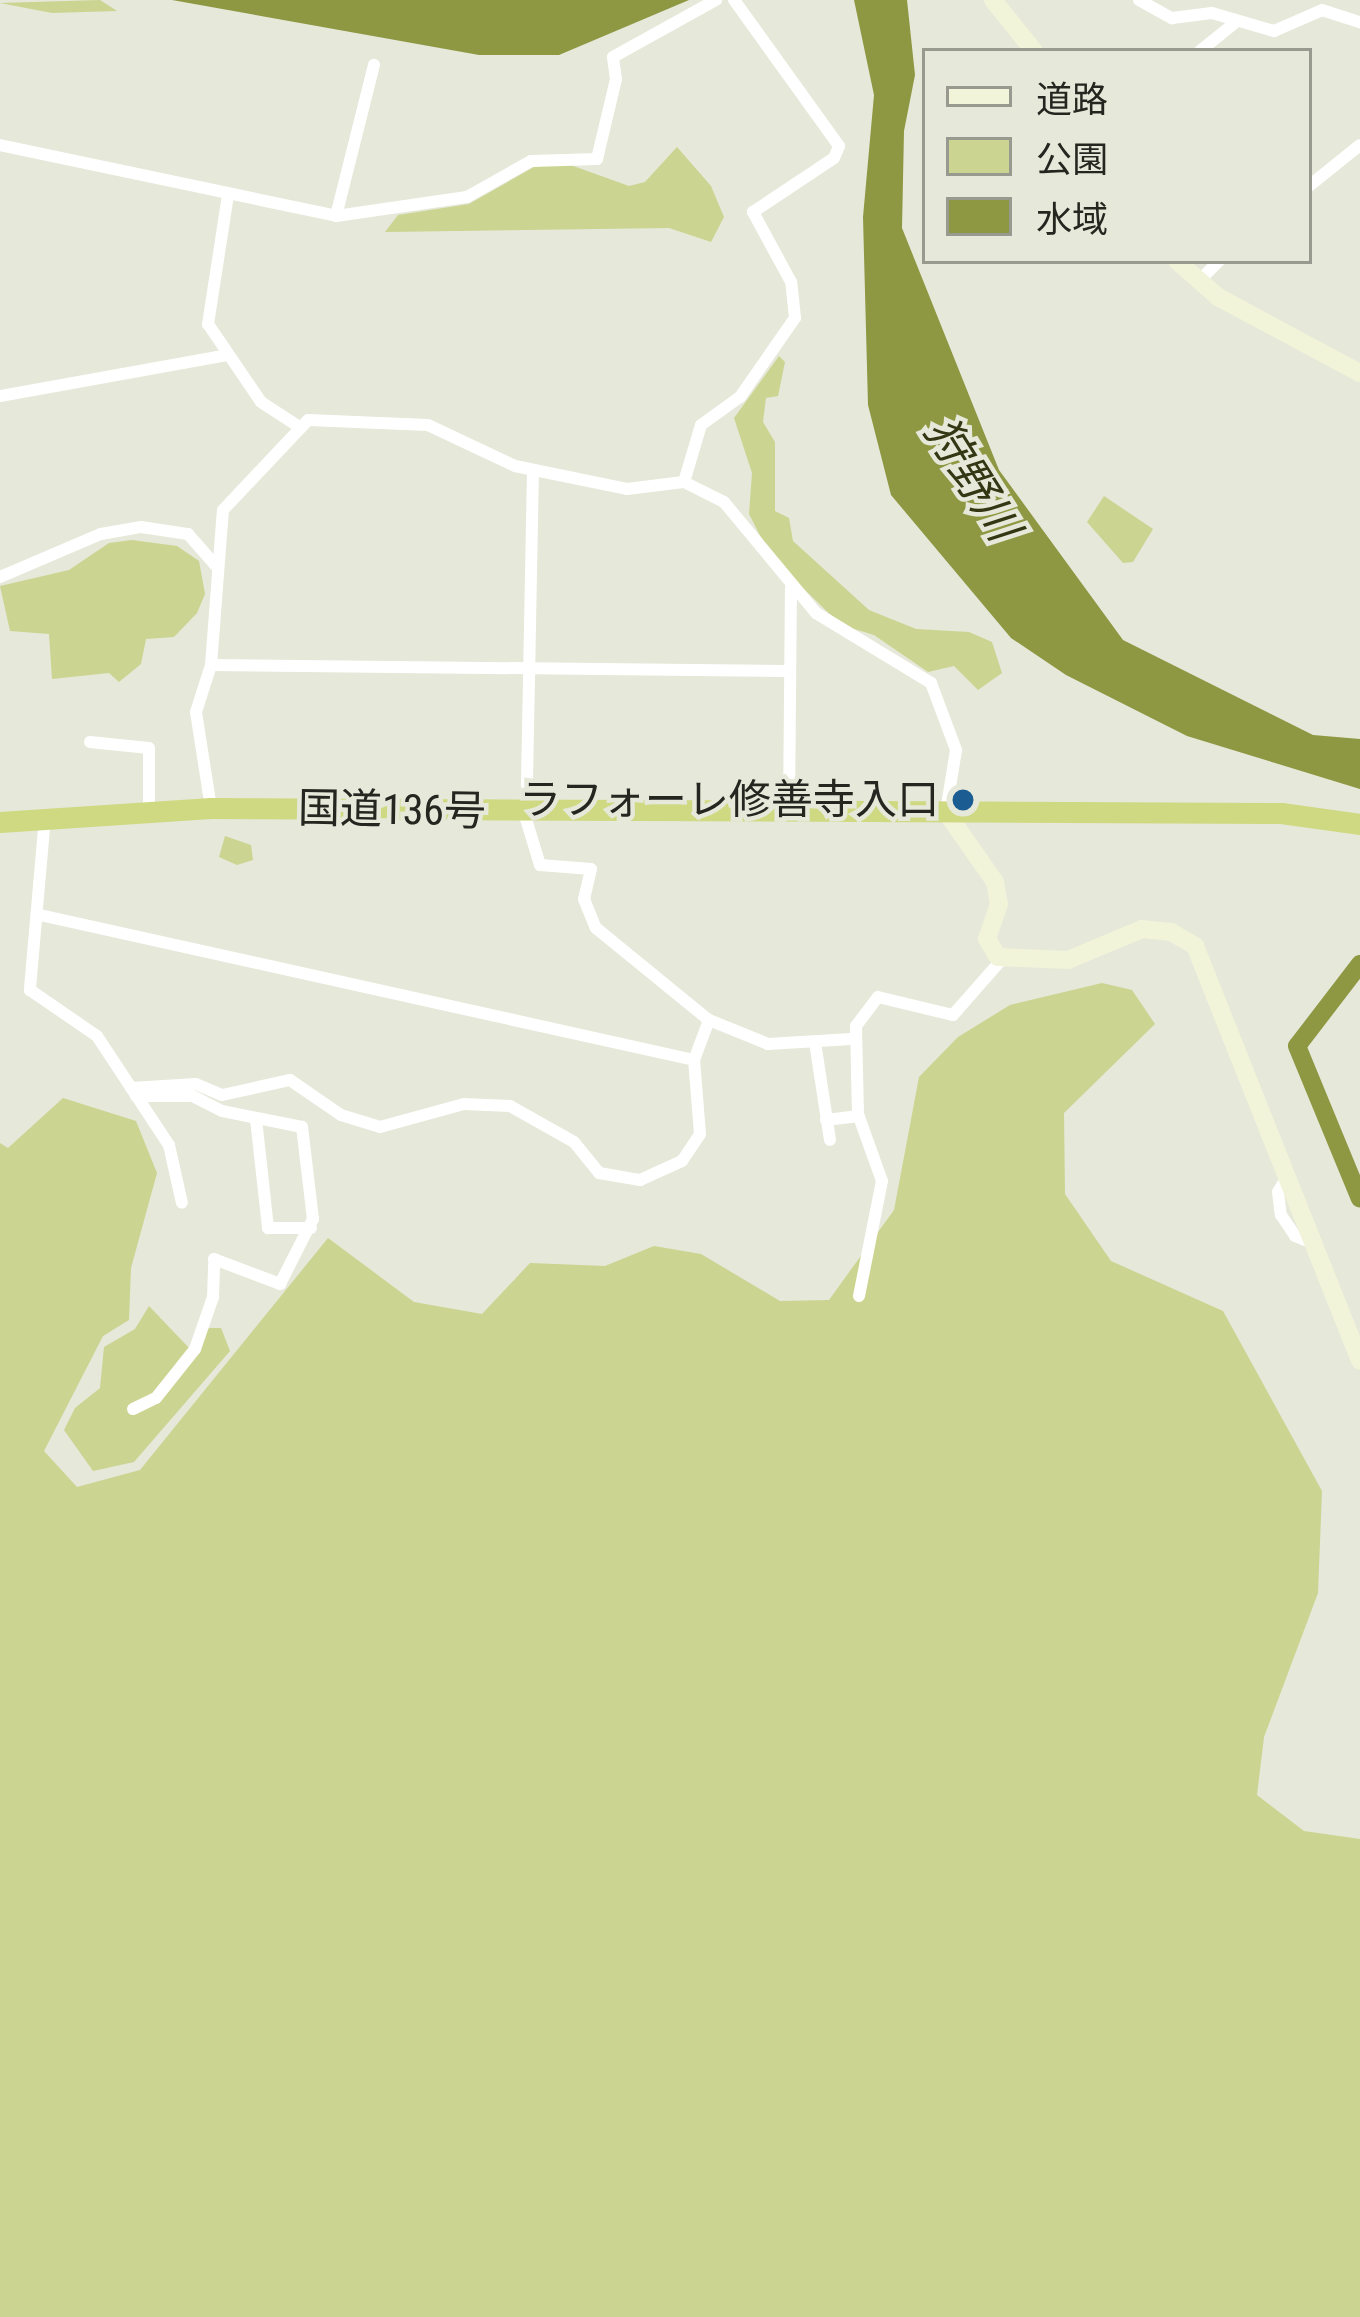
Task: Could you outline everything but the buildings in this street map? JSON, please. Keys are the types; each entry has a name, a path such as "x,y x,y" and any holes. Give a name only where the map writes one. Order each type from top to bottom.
{"highway":[{"name":"国道136号","path":"0,822 149,808 212,808 1282,814 1360,824"}],"street":[{"path":"0,145 336,216 467,197 511,168 549,157 596,159 616,79 613,57 716,0"},
{"path":"684,482 700,424 740,397 795,318 791,282 753,212 834,158 839,146 734,0"},
{"path":"993,0 1032,48"},
{"path":"1138,0 1168,17 1212,13 1286,31 1326,10 1360,22"},
{"path":"1204,48 1237,21"},
{"path":"336,216 374,65"},
{"path":"1312,184 1360,145"},
{"path":"228,195 207,303 208,324 261,402 298,426"},
{"path":"1180,264 1198,281 1360,373"},
{"path":"1198,281 1216,264"},
{"path":"0,396 228,355"},
{"path":"212,808 196,712 212,665 225,508 263,474 298,426 308,420 428,424 533,470 627,489 684,482 731,508 791,588 836,629 931,683 956,750 946,812 995,883 998,904 987,939 1003,958 1068,960 1142,929 1185,938 1206,962 1360,1360"},
{"path":"533,470 528,811 540,865 591,869 584,899 596,928 709,1019 758,1042 851,1039"},
{"path":"0,578 101,534 142,527 188,534 218,568"},
{"path":"788,812 791,588"},
{"path":"212,665 788,671"},
{"path":"90,742 149,748 149,808"},
{"path":"45,818 40,915 28,976 33,996 93,1031 169,1145 182,1202"},
{"path":"40,915 694,1060"},
{"path":"851,1039 878,998 953,1016 1003,958"},
{"path":"134,1092 196,1084 222,1095 290,1080 341,1115 380,1127 464,1104 510,1106 557,1130 599,1173 640,1180 682,1161 700,1134 694,1060 709,1019"},
{"path":"851,1039 862,1066 859,1116 882,1181 860,1295"},
{"path":"815,1042 830,1140"},
{"path":"133,1409 156,1398 195,1349 213,1297 214,1258 276,1286 311,1228 304,1130 192,1096 134,1092"},
{"path":"826,1120 859,1116"},
{"path":"256,1119 268,1228 311,1228"}],"green space":[{"path":"100,0 117,11 52,13 0,3"},
{"path":"677,147 711,186 724,217 711,242 669,228 385,232 398,215 469,204 534,167 565,163 629,186 645,182"},
{"path":"779,356 785,362 778,396 766,398 763,422 775,442 775,511 789,518 793,541 869,610 916,629 969,632 992,642 1002,673 978,690 954,666 928,672 874,635 841,625 771,557 749,514 752,473 734,418"},
{"path":"1104,496 1153,529 1133,562 1123,563 1087,522"},
{"path":"132,540 177,546 199,561 205,594 197,613 174,637 146,639 141,664 119,682 109,673 52,679 49,634 10,631 0,586 69,570 109,543"},
{"path":"225,836 251,845 253,860 237,865 219,857"},
{"path":"1102,983 1132,990 1155,1024 1064,1113 1065,1194 1111,1261 1223,1311 1322,1491 1318,1593 1264,1737 1257,1795 1304,1831 1360,1839 1360,2317 0,2317 0,1143 8,1148 63,1098 136,1121 157,1173 131,1268 129,1320 103,1336 44,1451 77,1487 140,1470 328,1238 414,1302 482,1314 530,1263 605,1266 654,1246 701,1254 780,1301 829,1300 894,1210 919,1077 958,1037 1010,1005"},
{"path":"149,1306 190,1349 209,1328 221,1328 230,1351 134,1462 93,1471 64,1430 75,1408 100,1388 104,1347 135,1329"}],"water":[{"path":"172,0 689,0 559,55 479,55"},
{"name":"狩野川","path":"854,0 907,0 915,75 904,131 902,228 999,470 1123,640 1313,735 1360,739 1360,789 1187,736 1066,675 1011,638 891,495 868,405 863,217 874,95"}],"waterway":[{"path":"1360,964 1297,1046 1360,1199"}],"place":[{"name":"ラフォーレ修善寺入口","path":"963,800"}]}
